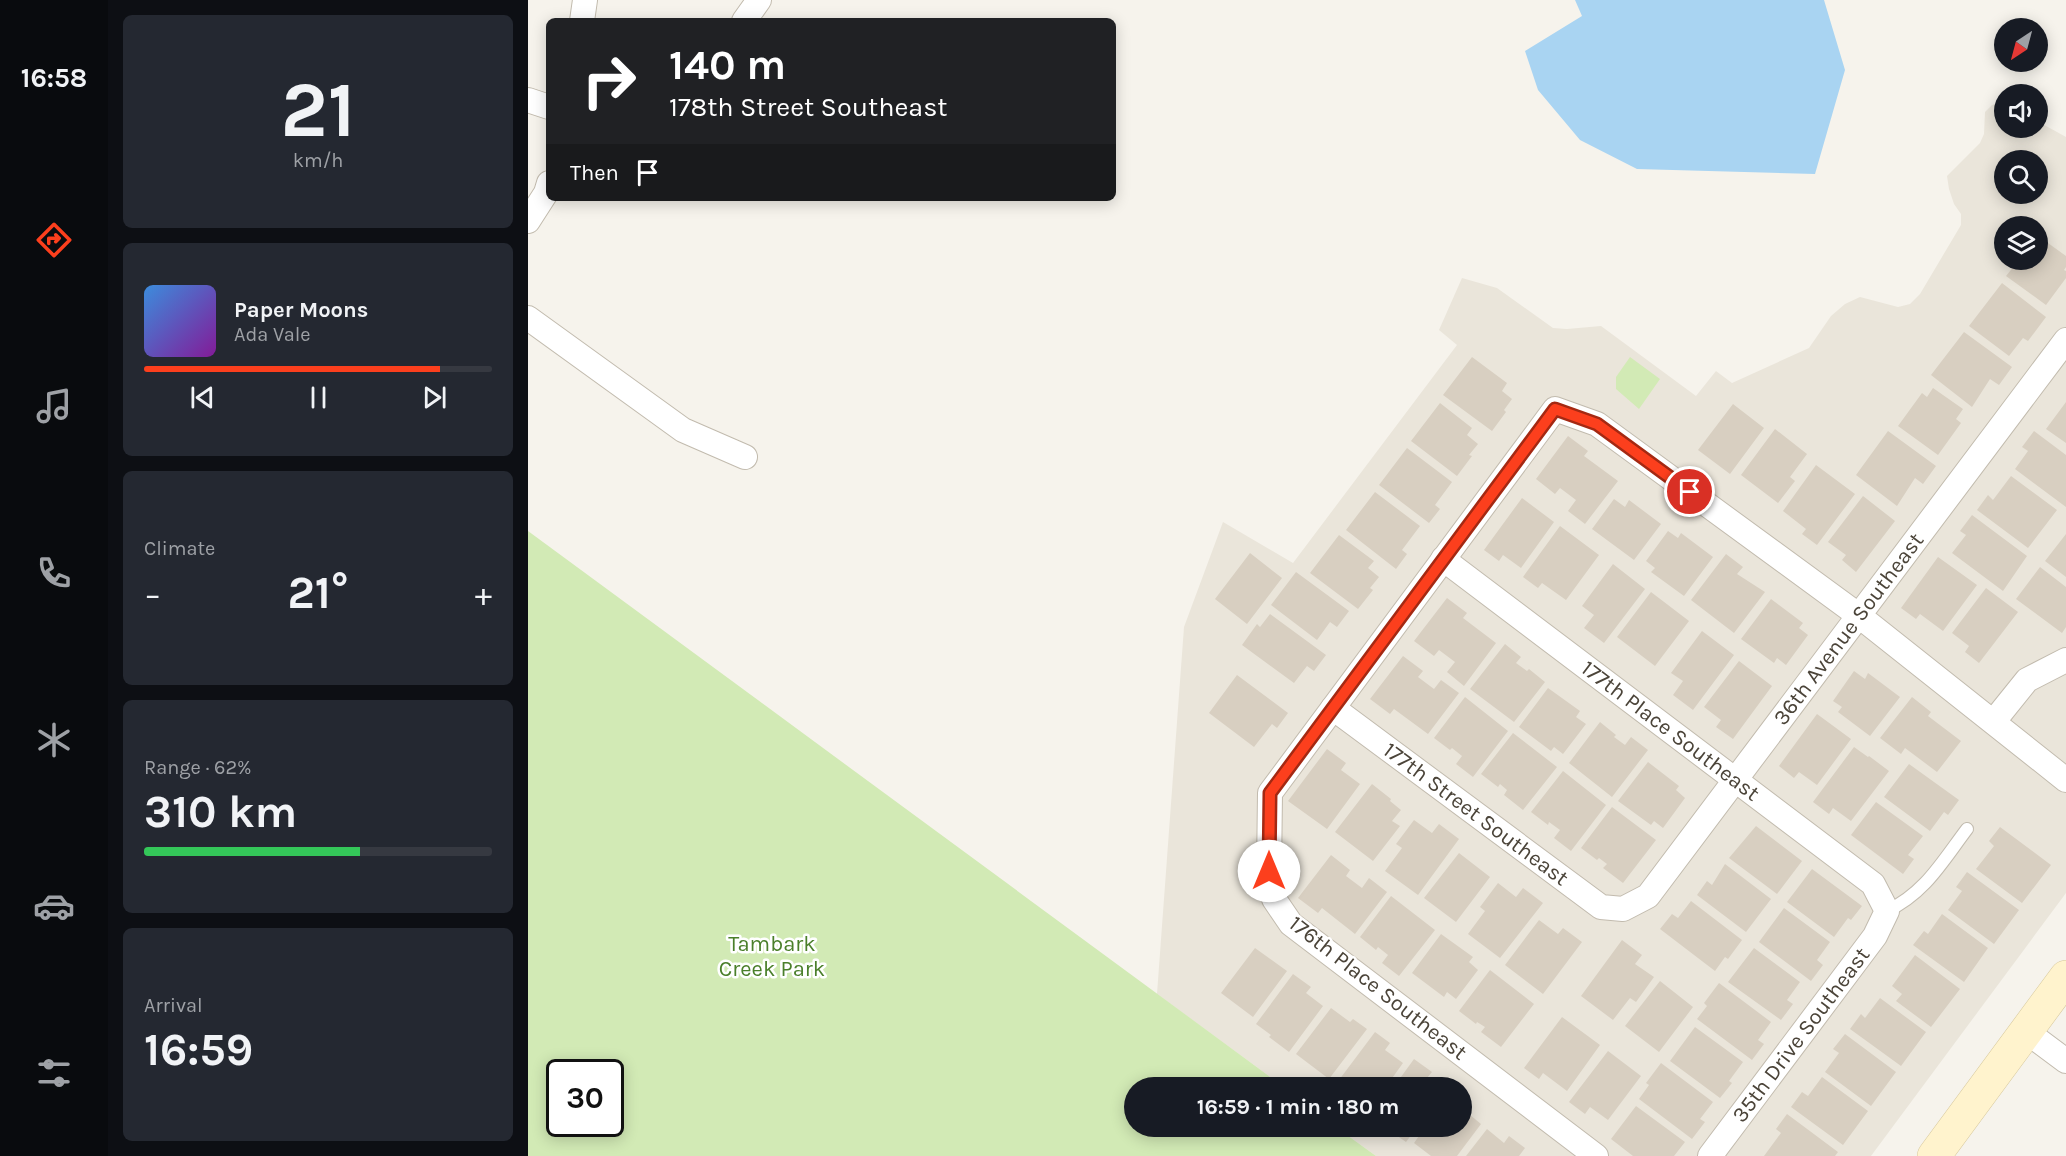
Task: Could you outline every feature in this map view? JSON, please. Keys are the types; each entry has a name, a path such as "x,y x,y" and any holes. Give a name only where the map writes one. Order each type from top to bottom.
{"street":[{"path":"582,18 585,0"},
{"path":"746,18 759,0"},
{"path":"528,100 546,106"},
{"path":"528,221 546,193"},
{"path":"528,318 683,430 745,457"},
{"name":"36th Avenue Southeast","path":"1623,909 1648,896 2066,340"},
{"name":"176th Place Southeast","path":"1596,1156 1291,924 1274,899 1269,871 1270,793 1555,409 1597,424 1858,615"},
{"name":"177th Place Southeast","path":"1443,559 1873,884 1887,911"},
{"path":"1858,615 2066,780"},
{"path":"1994,721 2027,680 2066,660"},
{"name":"177th Street Southeast","path":"1333,708 1601,907 1623,909"},
{"name":"35th Drive Southeast","path":"1710,1156 1875,936 1887,911"},
{"path":"1934,1156 2066,976"},
{"path":"2026,1032 2066,1061"}],"lane":[{"path":"1887,911 1905,902 1929,880 1967,829"}],"shaded area":[{"path":"1994,104 1994,138 2048,138 2048,127 2066,137 2066,893 1871,1156 1376,1156 1350,1137 1472,1137 1472,1077 1270,1077 1157,994 1184,627 1223,522 1293,563 1457,345 1439,330 1462,278 1497,288 1553,328 1601,326 1696,396 1716,371 1732,383 1809,348 1831,316 1845,304 1860,297 1898,307 1910,304 1920,294 1961,225 1961,214 1954,204 1947,176 1980,143 1984,134 1985,112"}],"green space":[{"path":"1630,357 1660,379 1639,409 1616,389 1616,377"},
{"name":"Tambark Creek Park","path":"528,531 1270,1077 1124,1077 1124,1137 1350,1137 1376,1156 528,1156"}],"water":[{"path":"1575,0 1824,0 1845,70 1815,174 1637,169 1580,140 1538,90 1525,51 1582,16"}],"building":[{"path":"2048,243 2066,256 2064,270 2066,278 2046,305 2006,276 2011,270 2048,270"},
{"path":"2002,283 2046,317 2028,341 2023,338 2009,356 1969,326"},
{"path":"1964,332 2012,367 1999,385 1990,379 1972,407 1931,375"},
{"path":"1472,357 1507,383 1502,391 1512,399 1504,410 1506,412 1492,431 1443,395"},
{"path":"1933,388 1963,409 1956,419 1961,423 1938,455 1898,426 1922,393 1927,397"},
{"path":"2066,402 2066,443 2046,429"},
{"path":"1440,403 1472,428 1467,435 1478,444 1457,476 1411,441"},
{"path":"1733,404 1764,428 1730,474 1698,450"},
{"path":"1775,429 1807,454 1790,477 1795,481 1778,503 1741,475"},
{"path":"1888,431 1936,466 1923,484 1915,478 1897,506 1856,475"},
{"path":"2034,431 2066,455 2066,507 2015,469 2028,451 2022,447"},
{"path":"1568,436 1588,451 1584,456 1618,481 1585,524 1568,511 1576,500 1560,488 1555,494 1536,479"},
{"path":"1407,448 1452,482 1435,505 1440,509 1429,523 1379,485"},
{"path":"1816,465 1855,494 1817,545 1802,534 1806,529 1783,511"},
{"path":"2011,476 2057,510 2028,548 1977,510 1988,495 1993,500"},
{"path":"1375,492 1420,526 1402,550 1407,554 1396,569 1346,530"},
{"path":"1863,496 1895,521 1856,572 1842,560 1846,555 1828,542"},
{"path":"1522,498 1554,522 1521,568 1503,555 1499,561 1484,550"},
{"path":"1614,499 1625,507 1629,500 1661,524 1634,560 1592,529"},
{"path":"1972,515 2027,556 2003,591 1952,553 1966,535 1960,531"},
{"path":"1560,526 1599,555 1566,600 1542,583 1538,588 1523,577"},
{"path":"1668,531 1678,538 1681,533 1713,557 1684,596 1651,572 1655,568 1646,561"},
{"path":"2066,534 2066,577 2045,561"},
{"path":"1339,535 1374,561 1368,568 1379,577 1370,588 1373,590 1358,609 1310,573"},
{"path":"1250,553 1282,578 1247,624 1215,599"},
{"path":"1726,554 1743,567 1737,574 1765,592 1734,633 1691,600"},
{"path":"1938,557 1977,585 1943,631 1920,614 1916,619 1901,608"},
{"path":"1613,564 1645,589 1604,643 1584,628 1594,615 1582,606"},
{"path":"2040,567 2066,587 2066,627 2062,633 2016,599"},
{"path":"1296,572 1349,611 1337,627 1330,622 1317,640 1271,605"},
{"path":"1986,588 2018,612 1979,663 1965,652 1969,646 1952,633"},
{"path":"1651,592 1689,621 1655,666 1617,637"},
{"path":"1447,598 1467,613 1463,618 1496,643 1464,686 1447,672 1455,662 1439,650 1434,656 1414,641"},
{"path":"1771,599 1803,623 1799,628 1808,635 1786,665 1777,658 1774,663 1741,639"},
{"path":"1270,614 1326,655 1314,671 1307,666 1294,683 1242,645 1257,624 1260,627"},
{"path":"1702,631 1734,655 1693,710 1673,695 1683,681 1671,673"},
{"path":"1505,644 1521,657 1516,663 1527,671 1529,669 1545,682 1514,722 1470,689"},
{"path":"1403,656 1423,671 1418,677 1434,689 1441,680 1459,693 1428,734 1394,709 1390,714 1370,699"},
{"path":"1739,661 1772,686 1733,739 1716,727 1721,720 1704,707"},
{"path":"1854,671 1865,679 1868,673 1900,697 1870,736 1838,712 1842,707 1833,701"},
{"path":"1237,675 1288,713 1277,728 1272,724 1254,747 1209,713"},
{"path":"1548,688 1580,711 1576,717 1586,724 1563,754 1554,747 1551,751 1519,727"},
{"path":"1465,697 1508,731 1473,777 1456,764 1462,756 1434,738"},
{"path":"1912,697 1931,712 1928,716 1961,741 1937,772 1905,748 1901,754 1880,738"},
{"path":"1817,714 1851,739 1817,785 1799,772 1794,778 1779,766"},
{"path":"1600,722 1625,745 1631,737 1648,750 1612,797 1569,763"},
{"path":"1513,733 1557,767 1523,810 1504,795 1507,790 1500,784 1498,787 1481,774"},
{"path":"1854,747 1889,771 1851,821 1833,808 1829,814 1813,802"},
{"path":"1327,749 1346,763 1341,770 1360,784 1327,829 1288,801"},
{"path":"1648,762 1679,786 1676,790 1685,798 1663,828 1654,821 1651,825 1618,801"},
{"path":"1909,764 1959,800 1948,815 1944,812 1930,831 1884,797"},
{"path":"1563,771 1606,805 1571,851 1554,838 1560,830 1549,822 1548,825 1531,812"},
{"path":"1372,784 1401,810 1392,821 1400,826 1373,861 1335,832"},
{"path":"1876,802 1923,836 1908,855 1914,859 1903,874 1851,835"},
{"path":"1612,807 1656,840 1623,883 1603,868 1607,864 1599,858 1597,860 1581,848"},
{"path":"1414,820 1432,833 1439,824 1459,839 1418,895 1385,871 1402,848 1396,844"},
{"path":"1756,826 1802,861 1777,894 1729,858"},
{"path":"2000,827 2051,865 2022,903 1976,869 1994,846 1989,841"},
{"path":"1459,853 1490,877 1456,922 1424,898"},
{"path":"1331,855 1350,870 1346,876 1362,888 1369,878 1387,892 1355,934 1322,908 1318,913 1298,898"},
{"path":"1725,864 1771,899 1746,932 1697,895 1707,881 1712,885"},
{"path":"1812,869 1862,906 1851,920 1848,918 1834,937 1787,902"},
{"path":"1967,872 2019,910 1994,944 1948,910 1962,891 1956,887"},
{"path":"1498,883 1516,897 1523,888 1543,903 1500,958 1468,934 1485,911 1480,907"},
{"path":"1391,896 1435,930 1399,976 1382,963 1388,955 1378,947 1376,950 1360,937"},
{"path":"1691,901 1742,940 1728,959 1725,957 1715,971 1660,929 1672,914 1678,918"},
{"path":"1784,908 1830,942 1817,960 1823,965 1811,981 1759,942"},
{"path":"1942,914 1988,948 1964,982 1913,945 1924,931 1928,934"},
{"path":"1539,920 1558,934 1563,928 1582,942 1543,994 1505,965"},
{"path":"1441,934 1473,957 1469,962 1478,970 1456,999 1447,992 1444,997 1412,973"},
{"path":"1622,940 1642,955 1635,964 1654,977 1636,1002 1630,998 1613,1020 1581,996"},
{"path":"1255,948 1287,971 1253,1017 1221,993"},
{"path":"1754,948 1800,982 1787,1000 1793,1004 1781,1020 1728,982"},
{"path":"1915,955 1960,989 1931,1027 1896,1001 1902,994 1892,986"},
{"path":"1490,970 1534,1004 1501,1047 1481,1032 1485,1027 1477,1022 1476,1024 1459,1011"},
{"path":"1293,974 1311,987 1306,993 1323,1006 1289,1052 1256,1024"},
{"path":"1660,981 1693,1007 1659,1052 1625,1026"},
{"path":"1719,983 1771,1022 1758,1040 1764,1044 1752,1060 1697,1019 1707,1006 1704,1003"},
{"path":"1880,998 1926,1032 1901,1066 1850,1029 1861,1014 1865,1018"},
{"path":"1331,1008 1350,1022 1353,1019 1367,1029 1331,1077 1326,1077 1296,1054"},
{"path":"1562,1017 1600,1045 1567,1091 1543,1073 1539,1079 1524,1068"},
{"path":"1695,1027 1743,1062 1729,1081 1732,1083 1720,1098 1670,1061"},
{"path":"1375,1032 1390,1043 1385,1050 1403,1063 1393,1077 1341,1077"},
{"path":"1845,1034 1896,1072 1871,1106 1825,1072 1839,1053 1833,1049"},
{"path":"1608,1051 1641,1076 1608,1120 1590,1107 1585,1114 1569,1102"},
{"path":"1414,1059 1432,1072 1428,1077 1401,1077"},
{"path":"1661,1063 1713,1102 1700,1119 1705,1122 1692,1139 1639,1099 1649,1085 1646,1083"},
{"path":"1822,1077 1868,1111 1843,1145 1791,1107 1802,1092 1808,1096"},
{"path":"1636,1106 1685,1142 1674,1156 1633,1156 1611,1139"},
{"path":"1787,1114 1838,1152 1835,1156 1764,1156 1781,1133 1776,1129"},
{"path":"1472,1117 1481,1124 1472,1136"},
{"path":"1487,1129 1504,1143 1509,1136 1525,1148 1519,1156 1466,1156"},
{"path":"1399,1137 1410,1137 1406,1142"},
{"path":"1418,1137 1471,1137 1457,1156 1431,1156 1414,1143"}],"route":[{"path":"1269,871 1270,793 1555,409 1597,424 1690,492"}]}
